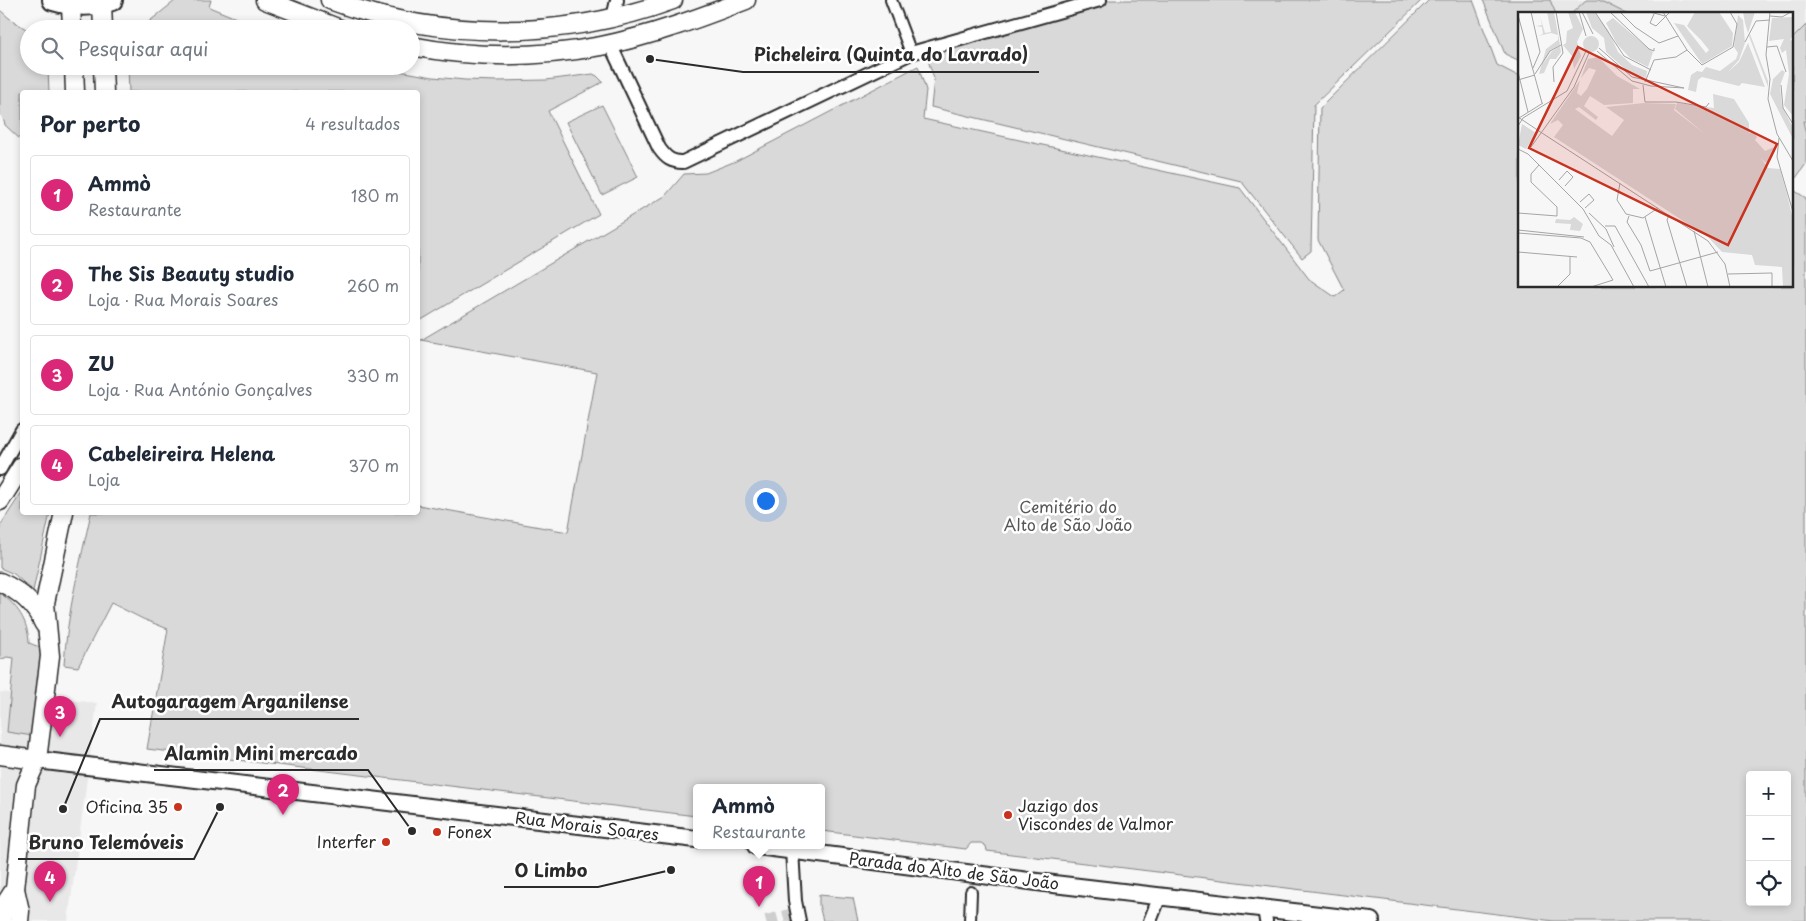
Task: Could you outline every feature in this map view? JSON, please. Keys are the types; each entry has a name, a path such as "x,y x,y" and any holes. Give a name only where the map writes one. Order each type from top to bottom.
{"main road":[{"path":"264,0 316,20"},
{"path":"330,0 354,8 408,20"},
{"path":"420,22 471,29 540,29 613,18 652,3 673,0"},
{"path":"420,47 455,52 519,54 562,52 610,44 671,27 746,0"},
{"path":"69,20 62,2 92,5 107,2 104,20"},
{"path":"74,75 75,90"},
{"path":"103,75 104,90"},
{"path":"0,502 20,469"},
{"path":"19,921 20,911 15,889 26,785 37,760 50,656 45,603 63,515"},
{"path":"0,582 20,593 29,601 37,610 48,632"},
{"name":"Rua Morais Soares","path":"0,755 37,760"},
{"path":"2,921 4,906 15,889"}],"street":[{"path":"613,18 617,0"},
{"path":"891,0 911,53"},
{"path":"610,44 659,148 673,162 683,162 911,53 1100,0"},
{"path":"0,469 20,434"},
{"name":"Rua Morais Soares","path":"37,760 693,839"},
{"path":"783,849 792,850 795,900 799,921"},
{"name":"Parada do Alto de São João","path":"792,850 1160,896 1265,914 1371,921"},
{"name":"Parada do Alto de São João","path":"970,921 971,892"},
{"path":"1150,921 1160,896"}],"shaded area":[{"path":"1550,0 1586,0 1573,12 1555,12"},
{"path":"1599,0 1805,0 1806,135 1803,120 1794,116 1794,12 1623,12"},
{"path":"0,692 97,703 68,921 0,921"}],"green space":[{"path":"176,0 211,0 209,7 241,20 151,20"},
{"path":"1109,0 1422,0 1314,105 1311,251 1302,258 1241,181 931,107 934,79 926,54 1020,29 1020,24"},
{"name":"Cemitério do Alto de São João","path":"1429,0 1473,0 1497,65 1518,76 1518,288 1794,288 1794,190 1806,198 1806,921 1554,921 987,851 986,846 981,843 971,843 966,849 825,831 825,784 693,784 693,816 147,749 168,629 111,603 78,667 64,665 71,607 91,515 420,515 420,505 568,532 597,372 421,340 665,196 684,174 706,173 736,161 918,66 926,90 923,119 1240,188 1309,279 1335,297 1344,290 1318,240 1320,108"},
{"path":"1483,0 1550,0 1555,12 1518,12 1518,60 1505,54"},
{"path":"1586,0 1599,0 1623,12 1573,12"},
{"path":"0,10 20,25 20,75 48,75 49,90 20,90 20,139 5,125 0,115"},
{"path":"1806,25 1806,121 1803,121 1806,135 1806,164 1794,181 1794,37"},
{"path":"593,74 603,82 548,111 599,214 420,321 420,90 129,90 128,75 420,75 465,80 497,81 546,80"},
{"path":"602,105 638,177 602,195 566,122"},
{"path":"20,495 20,515 50,515 33,591 14,574 0,568 0,526"},
{"path":"0,593 12,603 21,615 27,628 29,643 42,648 33,736 7,732 14,658 7,657 0,660"},
{"path":"819,895 853,898 858,921 823,921 819,905"}],"tunnel":[{"path":"766,921 797,913"}],"place":[{"name":"Picheleira (Quinta do Lavrado)","path":"650,59"},
{"name":"ZU","path":"60,737"},
{"name":"Oficina 35","path":"178,807"},
{"name":"Bruno Telemóveis","path":"220,807"},
{"name":"Autogaragem Arganilense","path":"63,809"},
{"name":"The Sis Beauty studio","path":"283,815"},
{"name":"Jazigo dos Viscondes de Valmor","path":"1008,815"},
{"name":"Alamin Mini mercado","path":"412,831"},
{"name":"Fonex","path":"437,832"},
{"name":"Interfer","path":"386,842"},
{"name":"O Limbo","path":"671,870"},
{"name":"Cabeleireira Helena","path":"50,902"},
{"name":"Ammò","path":"759,907"}]}
